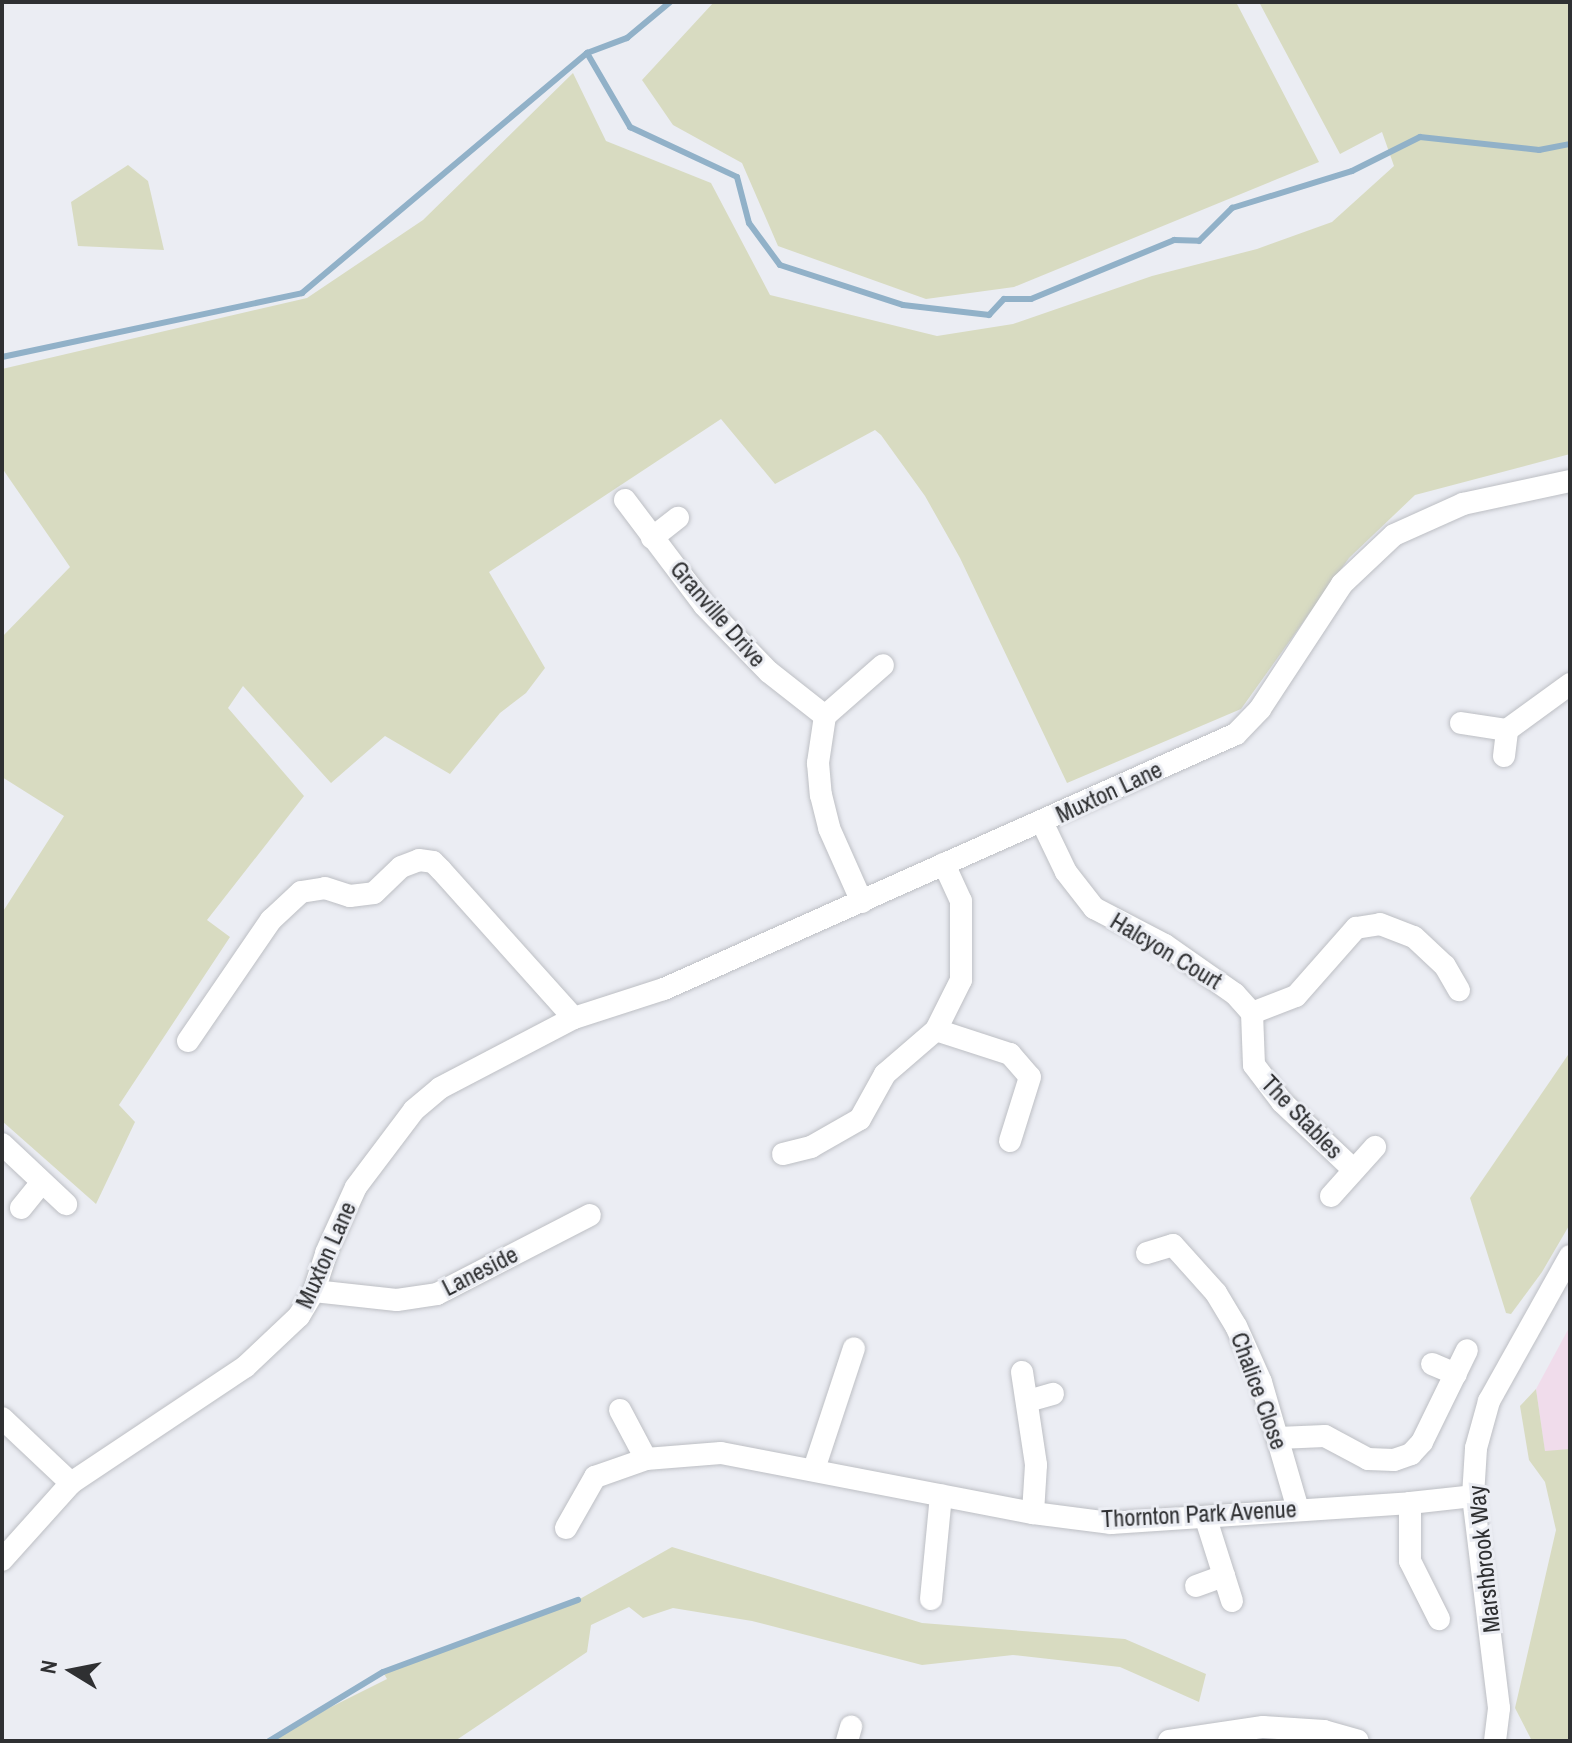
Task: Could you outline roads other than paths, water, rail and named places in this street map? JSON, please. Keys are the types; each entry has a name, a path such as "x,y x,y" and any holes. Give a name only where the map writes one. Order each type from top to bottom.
{"street":[{"name":"Muxton Lane","path":"2,1560 71,1483 245,1367 299,1316 314,1291 326,1253 356,1187 414,1110 440,1088 574,1018 664,989 1236,734 1260,709 1342,584 1394,535 1463,504 1570,481"},
{"name":"Granville Drive","path":"625,500 704,605 769,672 825,716"},
{"path":"652,538 678,518"},
{"path":"862,902 829,828 818,763 825,716 883,665"},
{"path":"1461,723 1507,730 1570,684"},
{"path":"1504,756 1507,730"},
{"name":"Halcyon Court","path":"1042,822 1066,872 1094,908 1165,945 1235,994 1252,1013"},
{"path":"188,1041 271,920 301,892 325,888 350,896 374,893 401,867 419,860 433,862 441,870 574,1018"},
{"path":"783,1154 811,1147 860,1119 885,1074 936,1030 961,980 961,901 944,864"},
{"path":"1252,1013 1296,996 1356,928 1380,924 1414,937 1445,966 1459,990"},
{"name":"The Stables","path":"1252,1013 1254,1065 1282,1102 1354,1170"},
{"path":"936,1030 1010,1054 1030,1077 1010,1141"},
{"path":"2,1144 66,1204"},
{"path":"1331,1196 1375,1147"},
{"path":"21,1208 42,1182"},
{"name":"Laneside","path":"314,1291 397,1300 437,1294 590,1215"},
{"name":"Chalice Close","path":"1147,1253 1173,1236 1216,1293 1236,1326 1261,1382 1298,1509"},
{"name":"Marshbrook Way","path":"1495,1741 1499,1708 1497,1669 1480,1565 1473,1496 1476,1448 1489,1401 1570,1256"},
{"path":"814,1469 854,1348"},
{"path":"1278,1438 1325,1436 1368,1459 1394,1460 1411,1454 1422,1442 1467,1350"},
{"path":"1432,1364 1456,1374"},
{"path":"1022,1372 1036,1465 1033,1513"},
{"path":"1028,1401 1053,1394"},
{"path":"620,1410 646,1459"},
{"path":"2,1418 71,1483"},
{"name":"Thornton Park Avenue","path":"566,1528 595,1477 646,1459 721,1453 1033,1513 1111,1523 1206,1519 1473,1496"},
{"path":"931,1599 941,1495"},
{"path":"1410,1503 1410,1561 1439,1619"},
{"path":"1206,1519 1232,1601"},
{"path":"1196,1586 1224,1576"},
{"path":"1169,1741 1263,1727 1324,1731 1358,1741"}],"waterway":[{"path":"587,53 627,38 670,2"},
{"path":"2,357 302,293 587,53 630,127 737,177 749,223 780,265 903,305 989,315 1004,299 1031,299 1174,240 1199,241 1232,208 1352,171 1420,137 1539,150 1570,144"},
{"path":"269,1741 383,1672 578,1600"}]}
